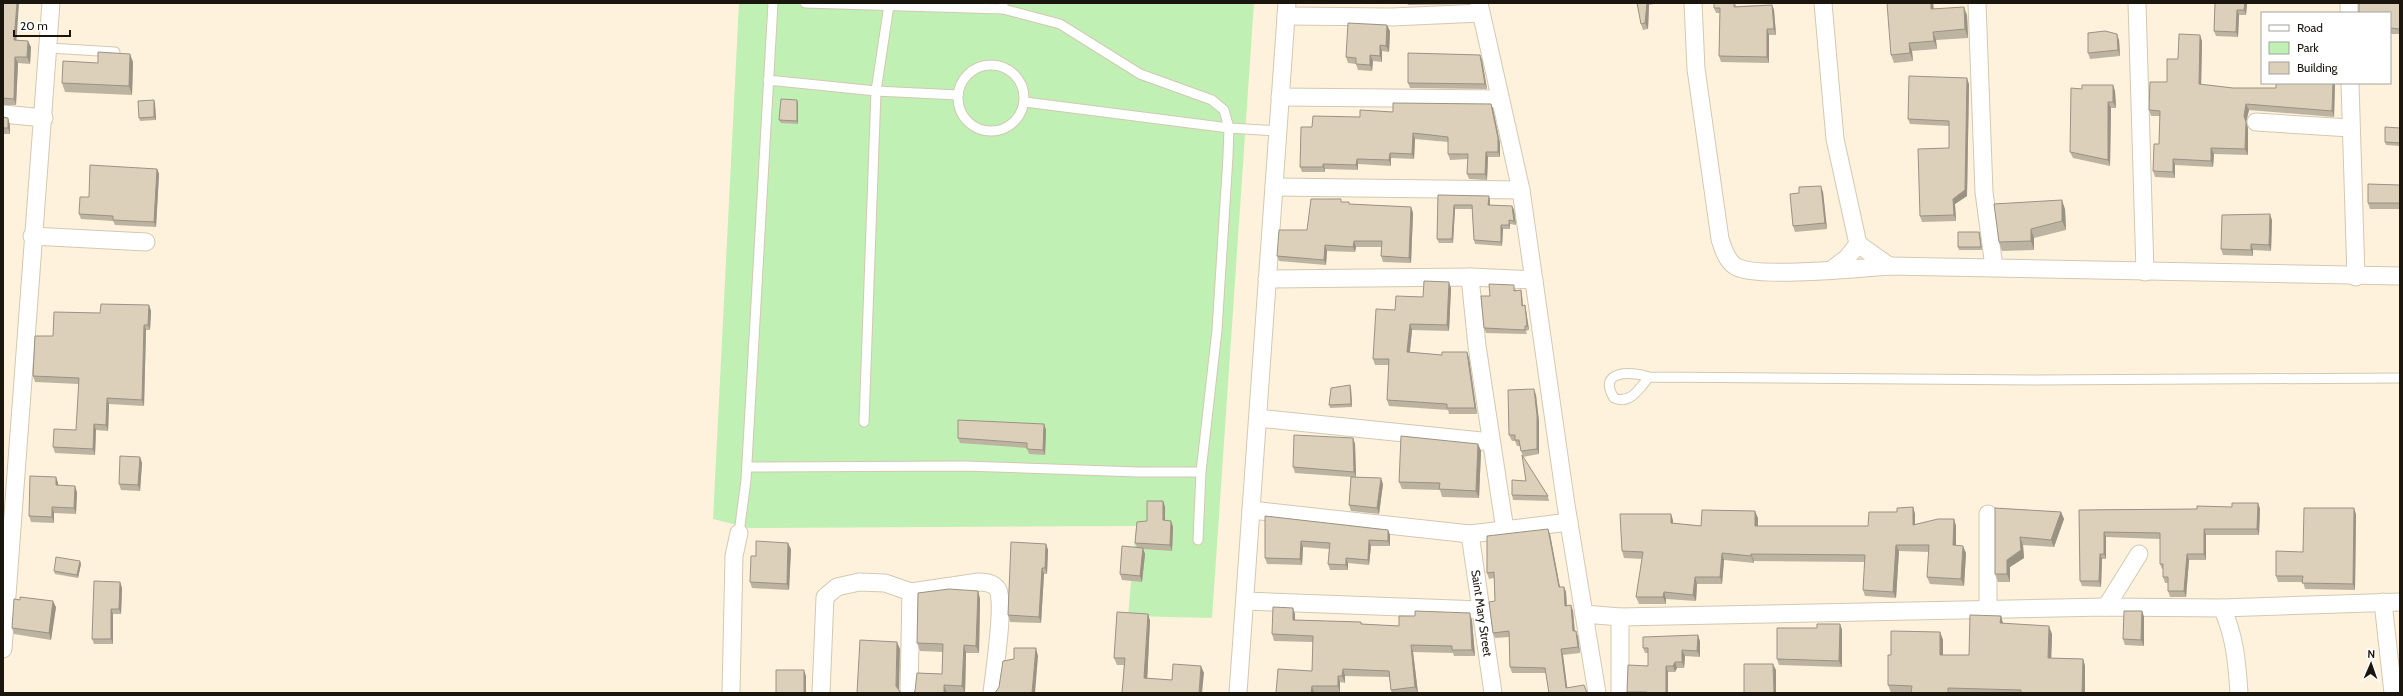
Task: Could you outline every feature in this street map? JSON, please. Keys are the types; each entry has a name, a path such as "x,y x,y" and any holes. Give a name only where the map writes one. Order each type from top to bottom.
{"street":[{"path":"3,649 16,497 32,236 44,118 51,3"},
{"path":"1693,3 1696,69 1720,239 1726,254 1734,265 1748,272 1831,270 1890,266 1994,267 2356,277 2400,276"},
{"path":"1823,3 1835,139 1858,244 1890,266"},
{"path":"1977,3 1984,192 1994,267"},
{"path":"2137,3 2145,272"},
{"path":"1238,693 1286,10 1392,17 1480,8 1521,190 1569,522 1597,693"},
{"path":"2350,84 2350,128 2356,277"},
{"path":"1280,97 1500,99"},
{"path":"3,114 44,118"},
{"path":"2256,122 2350,128"},
{"path":"1274,187 1521,190"},
{"path":"32,236 146,242"},
{"path":"1831,270 1847,258 1858,244"},
{"path":"1267,279 1470,277 1534,280"},
{"path":"1470,277 1491,442 1505,530"},
{"path":"1258,418 1491,442"},
{"path":"1251,510 1470,534 1569,522"},
{"path":"1988,514 1988,610"},
{"path":"731,693 734,556 739,533"},
{"name":"Saint Mary Street","path":"1470,534 1492,693"},
{"path":"2106,607 2139,554"},
{"path":"820,693 825,596 837,587 859,582 885,583 912,592 987,582 997,589 1000,613 992,693"},
{"path":"909,693 912,592"},
{"path":"1245,601 1481,610"},
{"path":"2383,602 2393,693"},
{"path":"1584,614 1620,617 2106,607 2222,608 2400,602"},
{"path":"2222,608 2230,626 2237,652 2240,693"},
{"path":"1620,617 1620,693"}],"lane":[{"path":"739,533 743,517 747,467 773,3"},
{"path":"805,3 889,6 1003,6 1060,24 1140,74 1212,100 1224,110 1229,128 1217,330 1201,472 1198,540"},
{"path":"864,422 876,91 889,6"},
{"path":"49,48 115,52"},
{"path":"986,65 1002,66 1014,73 1023,85 1025,102 1021,115 1011,126 997,132 981,131 968,123 960,110 958,95 962,81 973,70 986,65"},
{"path":"768,80 876,91 958,95"},
{"path":"1025,102 1229,128 1278,131"},
{"path":"1649,377 2036,380 2400,378"},
{"path":"747,467 965,466 1137,472 1201,472"}],"green space":[{"path":"739,3 1254,3 1212,618 1128,616 1136,526 749,528 713,519"}],"building":[{"path":"3,3 17,3 14,40 28,41 27,57 15,57 14,99 3,98"},
{"path":"1637,3 1647,3 1645,23 1641,24"},
{"path":"1714,3 1734,3 1734,7 1772,5 1774,29 1767,29 1767,57 1719,56 1720,8 1714,8"},
{"path":"1887,3 1931,3 1931,9 1964,7 1965,29 1933,32 1934,41 1909,43 1910,53 1891,55"},
{"path":"2215,3 2245,3 2244,10 2237,10 2236,32 2214,31"},
{"path":"2359,3 2400,3 2400,29 2391,28 2391,12 2359,12"},
{"path":"1348,23 1387,25 1386,46 1380,45 1380,56 1370,55 1370,65 1356,64 1356,58 1346,57"},
{"path":"2105,31 2117,34 2118,50 2088,53 2088,33"},
{"path":"2179,34 2200,35 2199,84 2233,88 2276,88 2276,84 2333,84 2332,111 2246,104 2244,116 2246,122 2245,149 2211,148 2211,161 2173,159 2173,172 2153,171 2154,144 2159,144 2160,111 2149,110 2150,82 2167,82 2167,59 2178,59"},
{"path":"98,52 130,54 129,86 62,83 63,61 98,63"},
{"path":"1408,53 1480,55 1485,84 1408,83"},
{"path":"1909,76 1967,78 1965,190 1953,199 1954,215 1920,216 1918,149 1949,148 1949,121 1908,119"},
{"path":"2082,85 2113,85 2113,102 2108,102 2108,160 2070,152 2071,88 2082,89"},
{"path":"781,99 797,100 797,121 779,120"},
{"path":"154,100 154,117 139,118 138,101"},
{"path":"1393,103 1491,104 1498,138 1498,152 1486,152 1485,174 1467,174 1468,154 1448,154 1448,137 1413,133 1412,154 1390,153 1389,160 1357,159 1356,165 1323,164 1323,167 1300,167 1301,127 1312,127 1313,116 1360,117 1360,110 1393,112"},
{"path":"3,117 8,118 8,128 3,128"},
{"path":"2385,127 2400,128 2400,143 2385,142"},
{"path":"90,165 157,169 154,222 113,220 113,216 79,214 80,197 89,197"},
{"path":"2368,184 2400,185 2400,203 2368,203"},
{"path":"1821,186 1825,223 1793,226 1790,194 1799,193 1799,187"},
{"path":"1438,195 1489,196 1488,205 1512,206 1514,221 1509,220 1509,225 1501,225 1501,242 1474,240 1472,205 1454,205 1452,239 1437,239"},
{"path":"1311,199 1341,199 1341,202 1349,202 1349,204 1411,207 1409,258 1381,256 1382,241 1354,241 1353,247 1325,245 1324,260 1277,256 1279,230 1307,230"},
{"path":"2062,200 2062,221 2031,229 2031,241 1999,242 1994,204"},
{"path":"2270,214 2269,245 2251,244 2251,250 2221,249 2222,215"},
{"path":"1958,232 1979,232 1981,247 1958,247"},
{"path":"1424,281 1449,282 1447,325 1410,324 1407,352 1442,355 1442,352 1467,352 1475,408 1447,408 1447,404 1387,400 1389,359 1373,359 1376,309 1395,310 1396,296 1423,297"},
{"path":"1489,284 1514,285 1514,291 1521,290 1522,306 1525,305 1527,326 1525,326 1525,330 1484,328 1481,296 1490,296"},
{"path":"101,304 149,305 148,325 144,325 142,400 107,398 106,425 94,424 93,449 53,447 54,429 76,430 79,378 33,376 35,336 53,336 54,312 100,313"},
{"path":"1350,385 1351,404 1329,405 1331,388"},
{"path":"1534,389 1537,415 1537,449 1521,451 1519,440 1515,440 1515,435 1509,435 1508,390"},
{"path":"958,420 1044,424 1043,450 1027,449 1027,443 958,438"},
{"path":"1294,435 1353,438 1354,472 1293,467"},
{"path":"1401,436 1478,444 1476,491 1439,489 1440,483 1399,482"},
{"path":"1522,455 1548,496 1512,495 1512,480 1526,481"},
{"path":"120,456 140,457 138,485 119,484"},
{"path":"30,476 56,477 56,485 75,486 74,508 52,507 52,517 29,516"},
{"path":"1351,477 1381,478 1377,508 1349,505"},
{"path":"1147,501 1163,501 1163,520 1171,521 1170,545 1135,543 1137,522 1147,521"},
{"path":"2232,503 2258,503 2257,529 2204,529 2204,554 2187,554 2184,591 2168,591 2168,577 2163,577 2163,564 2160,564 2160,533 2104,532 2104,554 2100,554 2099,581 2080,581 2079,510 2197,509 2197,506 2232,507"},
{"path":"1913,507 1913,525 1938,519 1954,519 1953,545 1963,546 1961,579 1927,577 1929,545 1896,545 1893,592 1863,590 1865,555 1751,554 1751,556 1722,553 1720,577 1695,577 1693,595 1664,592 1663,597 1636,597 1643,552 1622,551 1620,514 1671,514 1671,523 1701,526 1702,510 1755,511 1755,526 1868,526 1869,512 1897,512 1897,508"},
{"path":"1995,508 2061,512 2051,540 2020,537 2021,550 2007,560 2007,574 1995,574"},
{"path":"2304,508 2354,508 2353,584 2302,583 2303,576 2276,576 2276,551 2303,552"},
{"path":"1265,516 1388,530 1388,541 1369,540 1368,560 1346,558 1346,565 1328,564 1330,543 1301,541 1300,559 1265,558"},
{"path":"1548,529 1559,587 1564,587 1565,606 1571,605 1573,631 1576,631 1578,647 1561,649 1566,688 1584,685 1587,693 1549,693 1545,668 1510,667 1509,631 1493,633 1489,602 1495,601 1494,572 1487,573 1487,536"},
{"path":"756,541 788,543 787,584 750,582 751,556 756,556"},
{"path":"1011,542 1046,544 1045,568 1042,568 1039,617 1008,615"},
{"path":"1122,546 1143,548 1140,576 1120,574"},
{"path":"56,557 80,561 77,575 54,571"},
{"path":"94,581 120,582 119,609 111,609 111,639 92,639"},
{"path":"949,589 978,591 976,646 964,645 962,686 944,685 944,693 913,693 915,691 917,673 942,674 943,644 917,643 918,593"},
{"path":"20,597 53,601 49,633 12,628 14,599 20,600"},
{"path":"1273,607 1293,608 1293,620 1361,622 1361,624 1399,626 1399,616 1415,616 1415,611 1470,613 1472,650 1452,650 1452,646 1411,645 1415,687 1391,690 1389,671 1343,669 1342,676 1338,676 1338,686 1312,686 1311,693 1276,693 1278,669 1312,671 1313,636 1272,634"},
{"path":"2124,611 2142,611 2141,640 2123,639"},
{"path":"1117,612 1148,614 1144,678 1172,680 1173,664 1201,666 1199,693 1122,693 1125,658 1114,658"},
{"path":"1970,615 2001,616 2000,623 2049,626 2048,658 2083,659 2082,693 2021,693 2021,690 1948,688 1948,693 1911,693 1912,686 1888,685 1888,655 1891,655 1891,631 1940,632 1940,655 1969,655"},
{"path":"1817,624 1840,624 1839,661 1777,659 1777,628 1817,628"},
{"path":"1698,635 1697,651 1682,650 1682,662 1675,662 1673,666 1666,666 1666,693 1627,692 1628,665 1648,666 1648,648 1643,648 1643,637"},
{"path":"860,640 897,642 896,686 901,693 857,693"},
{"path":"1014,648 1036,648 1032,693 995,693 999,687 1003,661 1014,659"},
{"path":"1744,664 1773,664 1774,693 1744,693"},
{"path":"776,670 804,670 804,693 776,693"}]}
